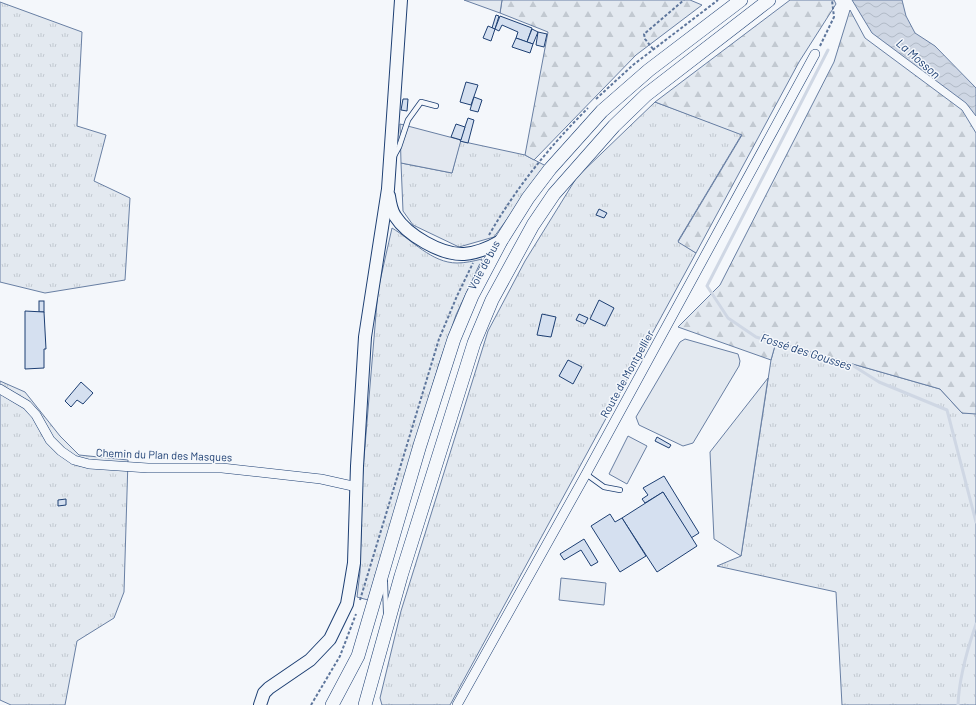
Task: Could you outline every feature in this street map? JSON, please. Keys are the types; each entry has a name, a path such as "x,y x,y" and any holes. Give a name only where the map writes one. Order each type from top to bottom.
{"main road":[{"path":"332,705 358,656 420,444 454,339 472,296 501,241 528,198 550,169 602,111 649,70 741,0"},
{"path":"365,705 386,626 474,343 492,300 533,225 554,194 614,126 646,95 770,0"}],"street":[{"path":"260,705 264,693 269,688 293,674 322,649 340,622 347,604 354,564 356,487 365,337 388,189 402,0"},
{"name":"Route de Montpellier","path":"457,705 586,474 815,54"},
{"path":"388,189 390,205 394,215 402,226 420,239 442,250 462,254 491,247 501,241"},
{"path":"381,230 394,215"},
{"name":"Chemin du Plan des Masques","path":"0,389 27,405 36,415 50,440 61,451 74,460 88,464 148,468 222,468 321,479 356,487"}],"lane":[{"name":"Voie de bus","path":"386,626 386,575 443,387 471,309 509,237 543,187 605,116 637,86 748,0"},
{"path":"390,162 399,147 408,120 421,102 436,106"},
{"path":"586,474 604,487 620,490"}],"path":[{"path":"653,49 645,39 644,34 684,0"},
{"path":"608,88 653,49 718,0"},
{"path":"815,54 834,17 832,0"}],"green space":[{"path":"464,0 502,0 500,13"},
{"path":"502,0 690,0 702,5 636,55 534,160 525,155 548,32 500,13"},
{"path":"790,0 834,0 836,4 799,62 696,253 678,242 742,135 655,102"},
{"path":"0,2 82,32 77,126 106,135 94,181 130,198 125,280 45,293 0,282"},
{"path":"850,10 865,38 962,110 976,133 976,414 962,413 940,389 776,342 771,360 678,327 720,285 834,62"},
{"path":"655,102 742,134 678,241 696,253 450,705 382,705 380,698 401,611 488,331 525,261 577,177"},
{"path":"460,141 525,155 546,166 494,237 459,247 413,225 403,211 401,163 452,173"},
{"path":"392,228 423,250 439,259 457,263 482,259 456,315 439,364 368,600 357,597 360,572 362,482 378,290"},
{"path":"685,339 738,354 740,361 739,366 693,443 683,446 639,425 636,417 680,342"},
{"path":"776,342 940,389 962,413 976,413 976,705 842,705 836,592 717,566 741,556 771,360"},
{"path":"768,378 741,556 714,539 710,452"},
{"path":"0,381 25,392 60,436 79,455 128,460 124,592 114,618 77,641 65,705 11,705 0,700"},
{"path":"561,578 606,583 604,605 559,600"}],"shaded area":[{"path":"400,124 461,140 452,173 401,163"},
{"path":"628,436 647,446 627,484 609,474"}],"water":[{"name":"La Mosson","path":"852,0 902,0 906,16 915,33 935,46 976,88 976,116 966,103 872,33"}],"building":[{"path":"496,15 499,16 495,29 492,28"},
{"path":"500,16 532,28 527,42 516,38 518,32 502,25 499,31 495,29"},
{"path":"488,26 495,29 491,41 483,38"},
{"path":"532,29 538,32 533,44 527,42"},
{"path":"538,32 547,34 544,47 536,45"},
{"path":"516,38 533,44 530,53 512,47"},
{"path":"466,82 478,85 471,105 460,102"},
{"path":"474,97 482,100 478,112 470,110"},
{"path":"403,99 408,99 407,111 401,110"},
{"path":"468,118 474,120 468,143 460,141"},
{"path":"456,124 465,127 461,140 451,137"},
{"path":"599,209 607,213 604,218 596,215"},
{"path":"599,300 614,308 605,326 590,319"},
{"path":"39,301 44,301 44,312 39,312"},
{"path":"25,311 44,312 46,349 44,349 44,368 25,369"},
{"path":"542,314 556,317 551,337 537,335"},
{"path":"579,314 588,318 585,324 576,320"},
{"path":"568,360 582,367 573,384 559,376"},
{"path":"81,382 93,393 83,404 77,400 71,407 65,401"},
{"path":"657,437 671,445 669,448 655,441"},
{"path":"664,476 699,533 691,538 663,492 645,503 642,499 648,495 643,488"},
{"path":"663,492 697,546 657,572 622,518"},
{"path":"66,499 66,505 58,506 58,500"},
{"path":"610,514 615,522 622,518 646,556 620,572 591,526"},
{"path":"584,539 598,562 591,566 581,550 564,560 560,554"}],"waterway":[{"name":"Fossé des Gousses","path":"828,50 707,286 728,318 756,337 852,365 879,382 947,410 976,522"},
{"name":"Fossé des Gousses","path":"958,705 964,664 976,624"}]}
